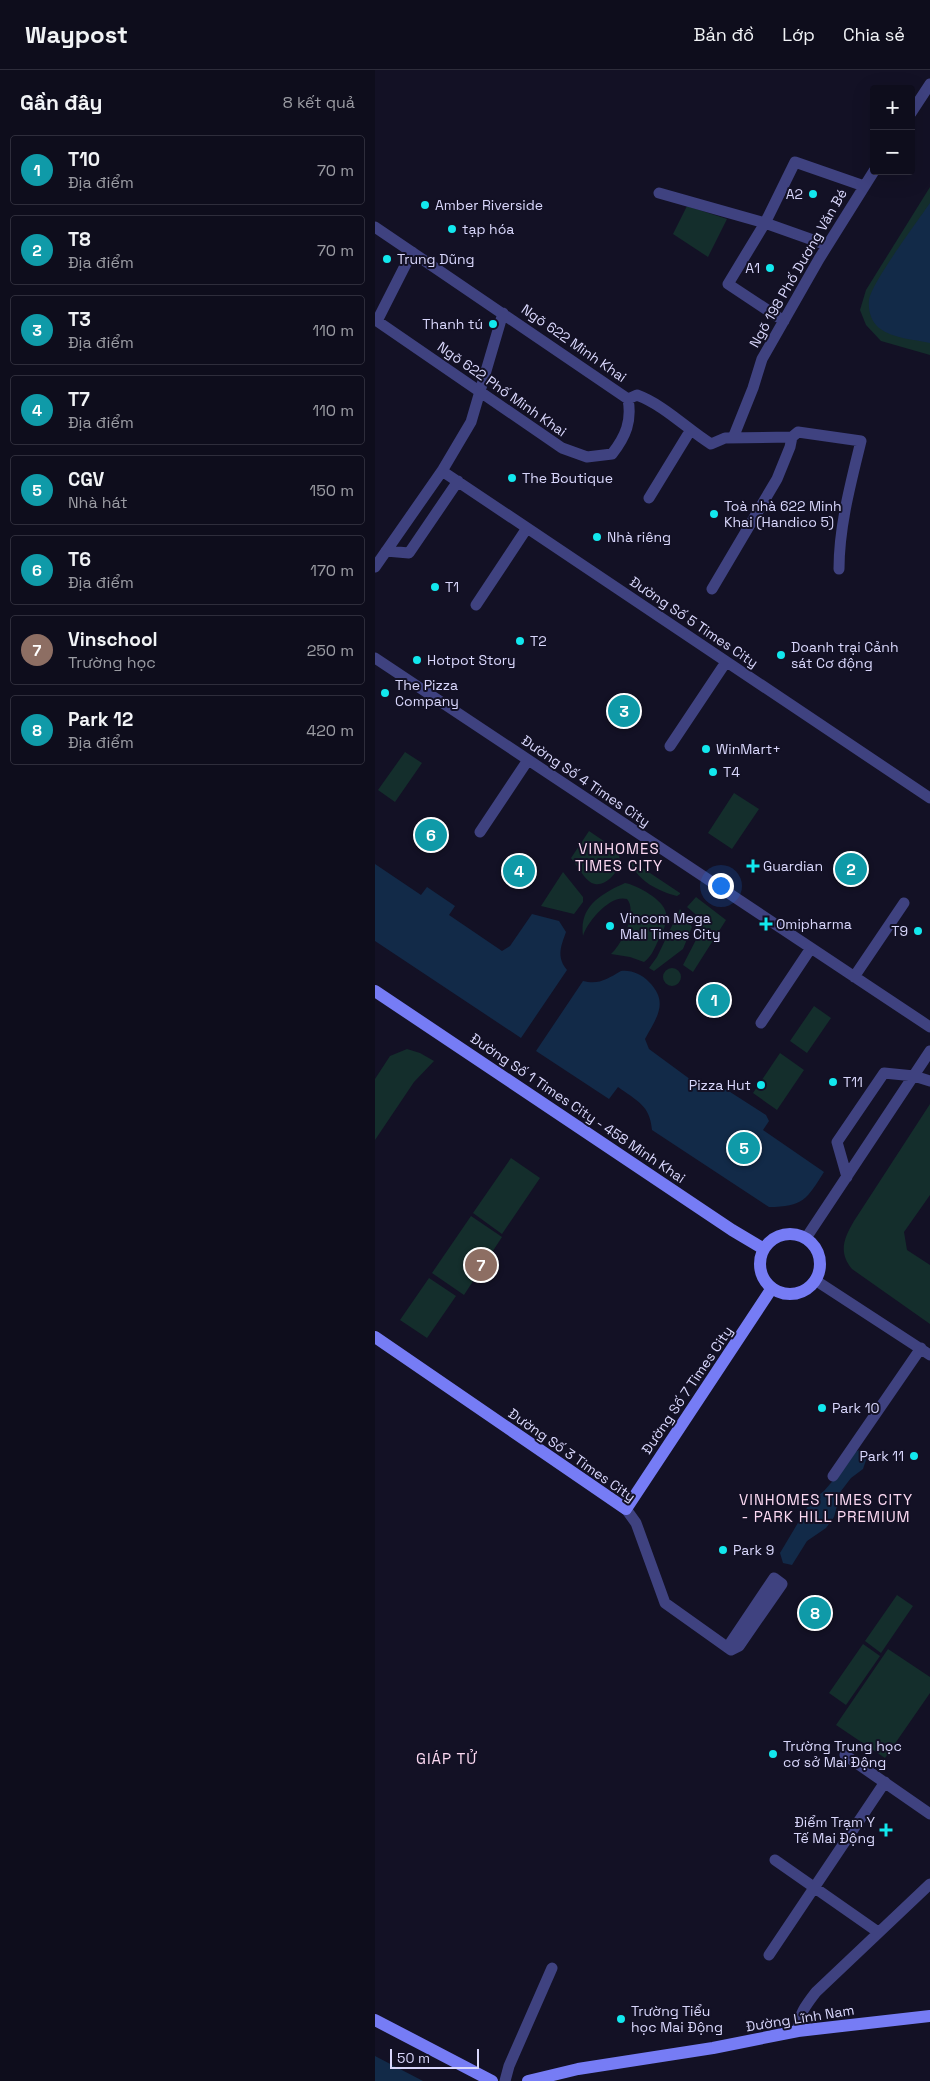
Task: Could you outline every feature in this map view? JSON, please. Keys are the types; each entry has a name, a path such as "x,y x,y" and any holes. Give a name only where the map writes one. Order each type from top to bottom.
{"street":[{"path":"915,107 930,84"},
{"path":"784,321 728,284 765,223 795,162 864,186"},
{"name":"Ngõ 198 Phố Dương Văn Bé","path":"733,438 762,359 827,245 871,175"},
{"path":"659,193 765,223 827,245"},
{"path":"375,227 503,313 471,422 442,470 375,567"},
{"name":"Ngõ 622 Phố Minh Khai","path":"412,252 377,321 562,448 587,457 612,454 624,439 630,412 628,399"},
{"name":"Ngõ 622 Minh Khai","path":"503,313 628,399"},
{"path":"628,399 637,395 648,399 690,431 711,444 725,438 792,437 798,432 861,441 848,498 839,569"},
{"path":"649,498 690,431"},
{"path":"712,589 777,479 792,437"},
{"name":"Đường Số 5 Times City","path":"442,470 930,798"},
{"path":"386,551 409,553 458,481"},
{"path":"476,605 527,528"},
{"name":"Đường Số 4 Times City","path":"375,658 930,1028"},
{"path":"670,746 726,662"},
{"path":"480,832 528,760"},
{"path":"854,977 903,903"},
{"path":"761,1023 811,948"},
{"name":"Đường Số 1 Times City - 458 Minh Khai","path":"375,991 732,1230 764,1249"},
{"path":"806,1238 930,1052"},
{"path":"847,1177 837,1142 884,1073 914,1076 930,1081"},
{"path":"797,1235 806,1238 814,1246 819,1257 819,1269 815,1280 807,1288 795,1293 783,1293 772,1288 765,1280 761,1270 761,1258 764,1249 779,1236 797,1235"},
{"path":"815,1280 925,1351 833,1476"},
{"name":"Đường Số 7 Times City","path":"626,1509 772,1288"},
{"name":"Đường Số 3 Times City","path":"375,1337 626,1509 636,1523 665,1603 731,1650"},
{"path":"774,1578 782,1584 739,1646 731,1650 731,1642 774,1578"},
{"path":"845,1755 930,1814"},
{"path":"769,1955 885,1782"},
{"path":"775,1860 878,1932"},
{"path":"798,2031 798,2021 803,2010 816,1992 930,1884"},
{"path":"505,2081 509,2066 552,1968"},
{"name":"Đường Lĩnh Nam","path":"528,2081 578,2069 713,2048 798,2031 930,2016"},
{"path":"375,2020 492,2081"}],"green space":[{"path":"930,187 930,355 881,341 866,325 860,310 866,290"},
{"path":"687,206 727,219 708,257 673,234"},
{"path":"405,752 422,763 395,802 378,790"},
{"path":"734,793 759,809 732,849 708,833"},
{"path":"589,831 617,850 620,862 610,879 599,884 588,880 571,858"},
{"path":"632,861 680,894 677,896 670,894 649,884 638,875 631,863"},
{"path":"563,872 583,897 583,902 574,914 541,906"},
{"path":"625,883 655,898 666,913 663,932 652,954 644,962 630,957 611,954 624,936 630,919 630,905 627,899 614,901 600,910 585,930 583,936 585,917 593,902"},
{"path":"696,897 726,920 693,972 683,965 700,932 701,919 687,907"},
{"path":"680,909 692,927 683,949 654,971 649,968 657,957"},
{"path":"672,968 680,973 681,977 676,985 672,986 664,981 663,977 668,969"},
{"path":"814,1006 831,1018 807,1053 790,1041"},
{"path":"407,1049 420,1053 434,1061 414,1082 375,1140 375,1079 390,1056"},
{"path":"780,1053 804,1070 777,1110 753,1093"},
{"path":"930,1104 930,1195 904,1232 907,1250 930,1265 930,1324 852,1269 845,1257 844,1245 847,1233 854,1221"},
{"path":"511,1158 540,1178 502,1234 473,1213"},
{"path":"471,1216 502,1237 464,1295 432,1273"},
{"path":"429,1278 456,1296 427,1338 400,1320"},
{"path":"897,1595 913,1606 881,1653 865,1641"},
{"path":"863,1644 880,1656 846,1705 829,1693"},
{"path":"888,1649 930,1677 930,1693 885,1758 836,1725"}],"water":[{"path":"930,203 930,343 897,337 879,328 872,319 869,300 878,280"},
{"path":"375,864 421,895 427,887 455,906 449,915 502,951 510,946 532,914 559,921 566,932 561,947 561,961 567,970 521,1038 375,941"},
{"path":"621,971 633,972 643,977 659,996 660,1003 657,1017 645,1039 649,1049 702,1088 709,1081 713,1081 766,1115 769,1121 763,1130 824,1172 803,1200 790,1205 769,1207 652,1130 649,1115 645,1109 637,1100 618,1087 609,1099 536,1051 583,981 598,982"},
{"path":"859,1450 867,1457 863,1469 851,1478 841,1491 834,1517 826,1528 807,1541 792,1565 783,1563 780,1553 811,1501 824,1491 842,1470 848,1456"},
{"path":"375,2056 423,2081 375,2081"}],"place":[{"name":"A2","path":"813,194"},
{"name":"Amber Riverside","path":"425,205"},
{"name":"tạp hóa","path":"452,229"},
{"name":"Trung Dũng","path":"387,259"},
{"name":"A1","path":"770,268"},
{"name":"Thanh tú","path":"493,324"},
{"name":"The Boutique","path":"512,478"},
{"name":"Toà nhà 622 Minh Khai (Handico 5)","path":"714,514"},
{"name":"Nhà riêng","path":"597,537"},
{"name":"T1","path":"435,587"},
{"name":"T2","path":"520,641"},
{"name":"Doanh trại Cảnh sát Cơ động","path":"781,655"},
{"name":"Hotpot Story","path":"417,660"},
{"name":"The Pizza Company","path":"385,693"},
{"name":"T3","path":"624,711"},
{"name":"WinMart+","path":"706,749"},
{"name":"T4","path":"713,772"},
{"name":"T6","path":"431,835"},
{"name":"Guardian","path":"753,866"},
{"name":"T8","path":"851,869"},
{"name":"T7","path":"519,871"},
{"name":"Omipharma","path":"766,924"},
{"name":"Vincom Mega Mall Times City","path":"610,926"},
{"name":"T9","path":"918,931"},
{"name":"T10","path":"714,1000"},
{"name":"T11","path":"833,1082"},
{"name":"Pizza Hut","path":"761,1085"},
{"name":"CGV","path":"744,1148"},
{"name":"Vinschool","path":"481,1265"},
{"name":"Park 10","path":"822,1408"},
{"name":"Park 11","path":"914,1456"},
{"name":"Park 9","path":"723,1550"},
{"name":"Park 12","path":"815,1613"},
{"name":"Trường Trung học cơ sở Mai Động","path":"773,1754"},
{"name":"Điểm Trạm Y Tế Mai Động","path":"886,1830"},
{"name":"Trường Tiểu học Mai Động","path":"621,2019"}],"district":[{"name":"VINHOMES TIMES CITY","path":"619,858"},
{"name":"VINHOMES TIMES CITY - PARK HILL PREMIUM","path":"826,1508"},
{"name":"GIÁP TỬ","path":"447,1759"}]}
